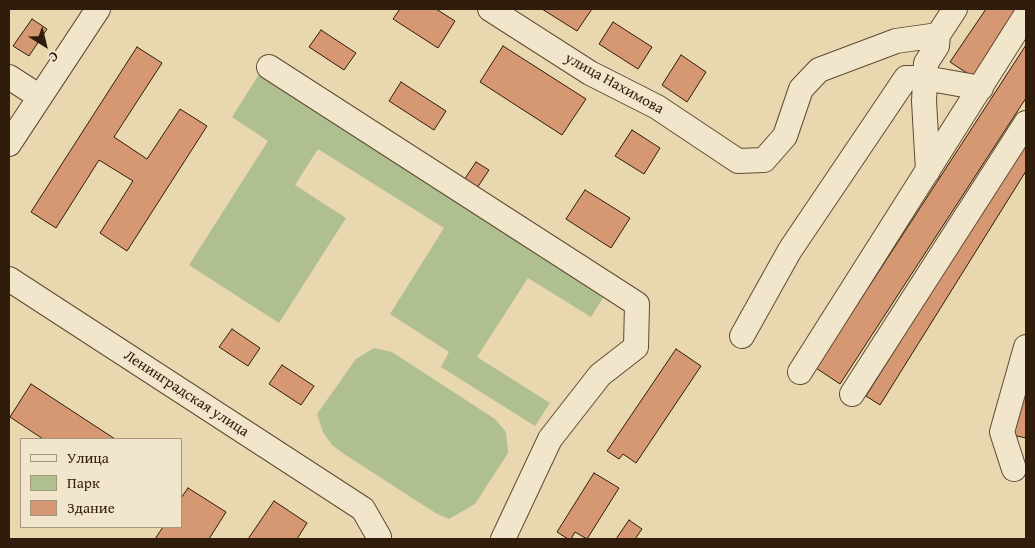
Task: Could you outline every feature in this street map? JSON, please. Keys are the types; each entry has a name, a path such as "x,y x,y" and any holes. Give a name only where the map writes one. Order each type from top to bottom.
{"street":[{"path":"9,144 98,9"},
{"name":"улица Нахимова","path":"490,9 590,73 657,107 738,161 764,160 785,136 801,89 819,70 896,41 938,35"},
{"path":"928,171 924,101 926,63 937,46 938,35 955,9"},
{"path":"800,372 1026,15"},
{"path":"269,67 637,304 636,347 600,375 550,440 504,539"},
{"path":"9,77 40,97"},
{"path":"742,336 790,250 906,78 925,78 981,88"},
{"path":"852,394 1026,123"},
{"name":"Ленинградская улица","path":"9,279 363,509 381,539"},
{"path":"1014,469 1002,432 1026,347"}],"green space":[{"path":"261,71 608,290 591,317 528,278 477,357 550,403 535,426 441,367 449,352 390,314 444,228 318,149 295,185 346,218 279,323 189,265 268,141 232,117"},
{"path":"374,348 392,352 495,419 506,432 508,453 475,504 449,519 437,514 344,454 332,445 323,432 317,414 356,359"}],"building":[{"path":"400,9 436,9 455,21 438,48 393,19"},
{"path":"542,9 592,9 577,31"},
{"path":"986,9 1019,9 973,77 950,62"},
{"path":"32,19 47,29 29,56 13,46"},
{"path":"613,22 652,47 638,69 599,44"},
{"path":"321,30 356,53 344,70 309,47"},
{"path":"1026,45 1026,98 840,384 816,368"},
{"path":"503,46 586,99 562,135 480,82"},
{"path":"137,47 162,63 114,137 147,159 180,109 207,126 127,251 100,233 133,181 99,160 56,228 31,212"},
{"path":"681,55 706,72 687,102 662,85"},
{"path":"401,82 446,111 434,130 389,101"},
{"path":"632,130 660,148 644,174 615,156"},
{"path":"1026,141 1026,171 880,405 866,396"},
{"path":"476,162 489,170 477,188 464,180"},
{"path":"585,190 630,218 611,248 566,219"},
{"path":"232,329 260,348 248,366 219,347"},
{"path":"676,349 701,366 636,463 623,454 619,459 607,451"},
{"path":"282,365 314,386 301,405 269,384"},
{"path":"31,384 113,438 42,438 10,417"},
{"path":"1018,397 1026,398 1026,438 1008,434"},
{"path":"594,473 619,488 587,539 575,532 571,539 568,539 557,532"},
{"path":"188,488 226,512 209,539 155,539 162,528 182,528 182,497"},
{"path":"274,501 307,523 297,539 248,539"},
{"path":"629,520 642,529 635,539 616,539"}]}
